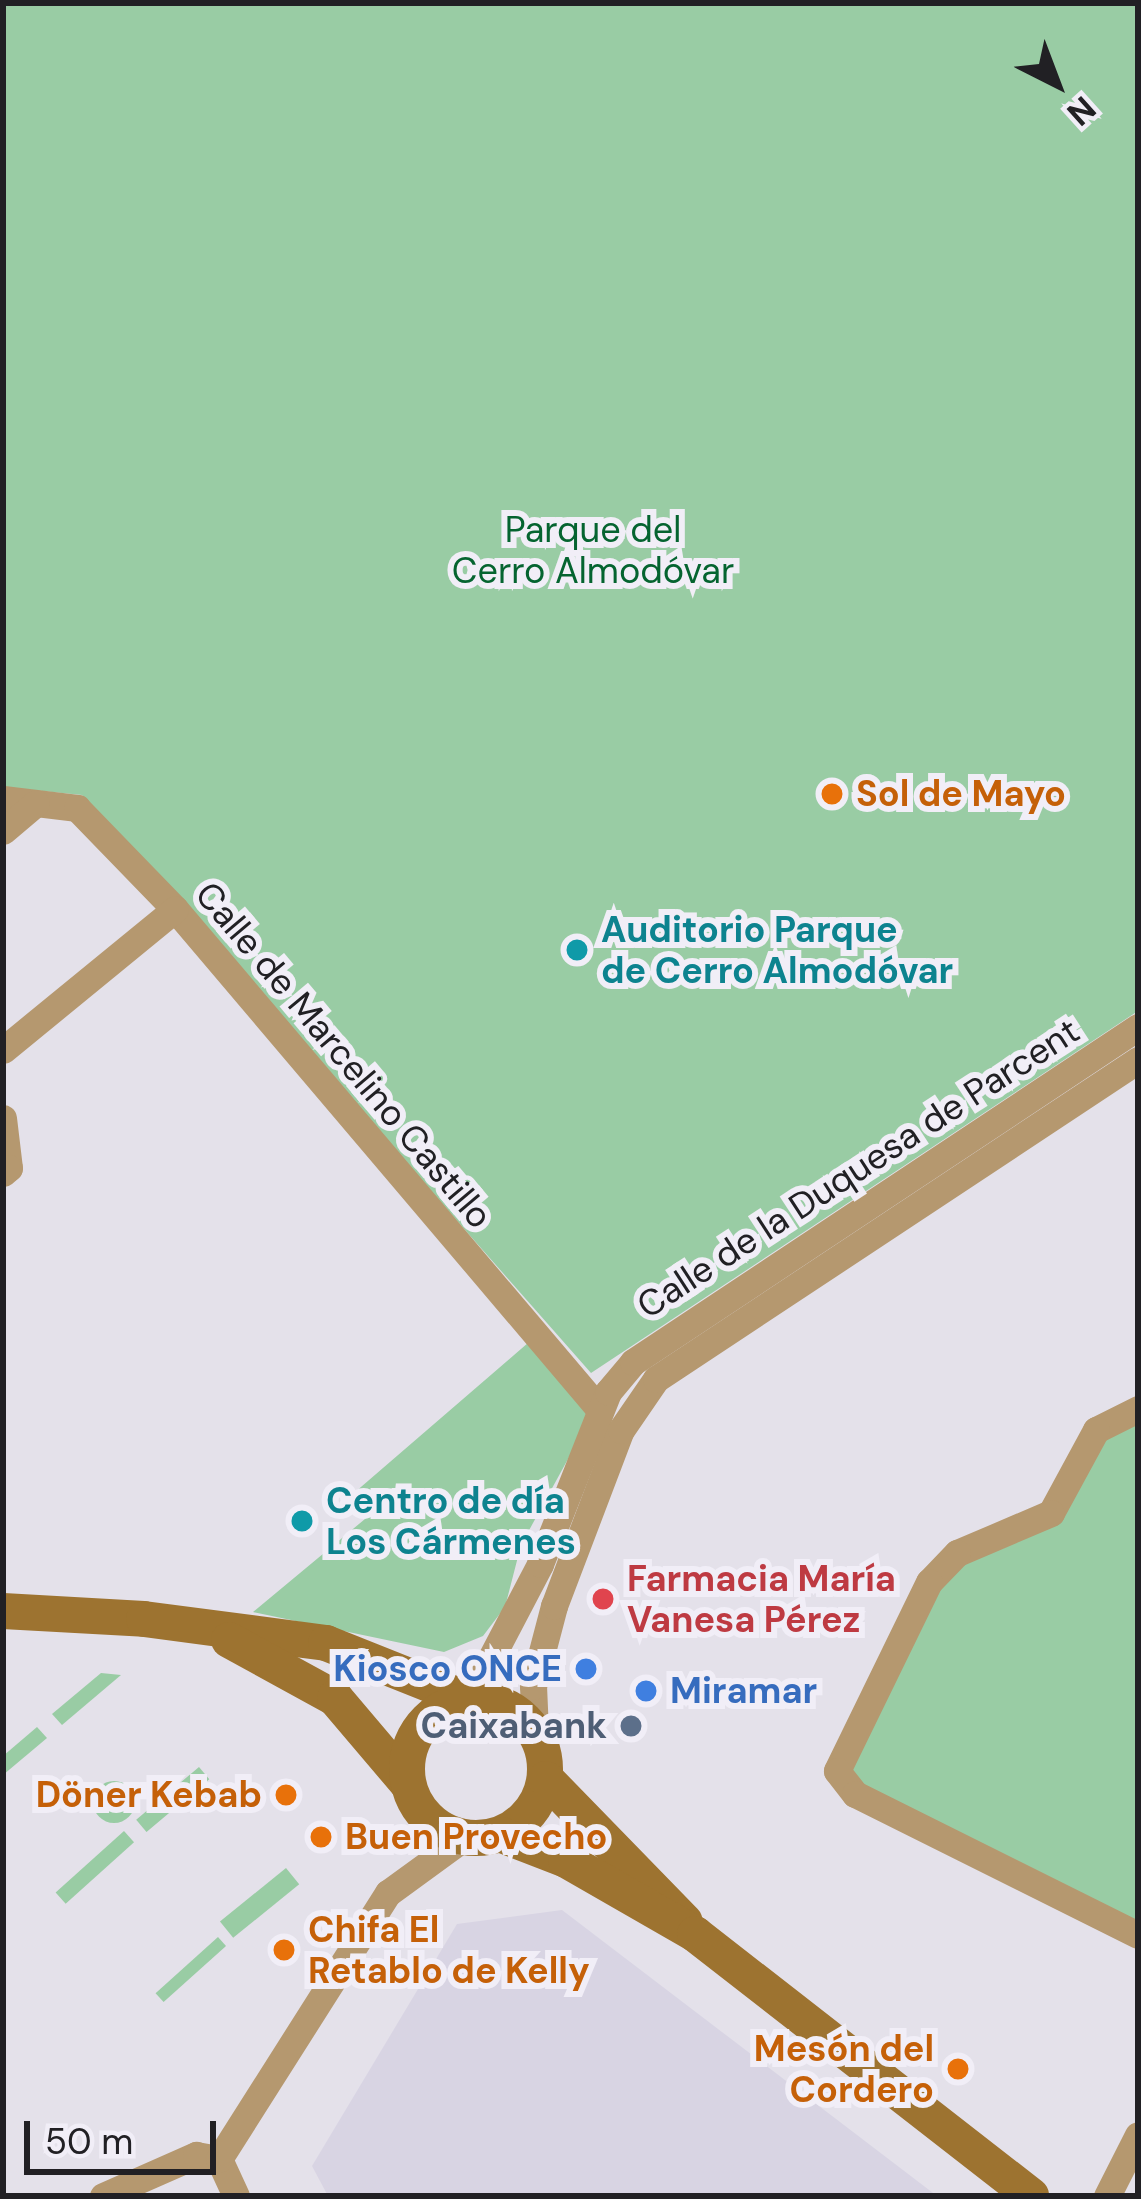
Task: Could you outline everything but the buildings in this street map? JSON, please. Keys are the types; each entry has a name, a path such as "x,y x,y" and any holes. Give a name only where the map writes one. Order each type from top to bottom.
{"main road":[{"path":"3,1611 205,1627 326,1643 469,1700 506,1707 535,1731 546,1779 631,1858 695,1934"},
{"path":"205,1627 335,1698 406,1783 422,1815 462,1839 502,1835 566,1859 695,1934 1031,2196"},
{"path":"406,1783 407,1754 420,1728 469,1700"},
{"path":"502,1835 532,1813 546,1779"}],"street":[{"name":"Calle de Marcelino Castillo","path":"3,799 77,808 175,909 600,1410"},
{"path":"3,831 35,803"},
{"path":"3,1051 175,909"},
{"name":"Calle de la Duquesa de Parcent","path":"469,1700 524,1599 600,1410 633,1362 664,1337 1138,1027"},
{"name":"Calle de la Duquesa de Parcent","path":"535,1731 533,1686 554,1606 620,1430 656,1379 1138,1060"},
{"path":"3,1118 9,1168 3,1173"},
{"path":"1138,1408 1096,1430 1052,1514 957,1553 929,1582 837,1772 855,1794 1138,1934"},
{"path":"219,2159 388,1892 462,1839"},
{"path":"1107,2196 1138,2135"},
{"path":"103,2196 196,2155 219,2159"},
{"path":"219,2159 236,2196"}],"shaded area":[{"path":"562,1910 937,2196 328,2196 312,2166 457,1924"}],"green space":[{"name":"Parque del Cerro Almodóvar","path":"3,3 1138,3 1138,1011 591,1373 82,795 3,787"},
{"path":"536,1336 597,1406 521,1545 505,1607 483,1636 444,1652 253,1612 371,1514 354,1493"},
{"path":"1138,1409 1138,1935 855,1794 842,1748 929,1582 1052,1513 1084,1449"},
{"path":"101,1673 121,1675 62,1725 52,1714"},
{"path":"37,1727 47,1738 3,1775 3,1756"},
{"path":"199,1767 209,1779 146,1832 136,1820"},
{"path":"114,1781 129,1787 135,1802 129,1817 114,1823 99,1817 93,1802 99,1787"},
{"path":"124,1831 134,1842 66,1904 56,1893"},
{"path":"286,1868 299,1884 233,1938 220,1921"},
{"path":"218,1937 226,1946 164,2002 156,1993"}],"place":[{"name":"Sol de Mayo","path":"832,794"},
{"name":"Auditorio Parque de Cerro Almodóvar","path":"577,950"},
{"name":"Centro de día Los Cármenes","path":"302,1521"},
{"name":"Farmacia María Vanesa Pérez","path":"603,1599"},
{"name":"Kiosco ONCE","path":"586,1669"},
{"name":"Miramar","path":"646,1691"},
{"name":"Caixabank","path":"631,1726"},
{"name":"Döner Kebab","path":"286,1795"},
{"name":"Buen Provecho","path":"321,1837"},
{"name":"Chifa El Retablo de Kelly","path":"284,1950"},
{"name":"Mesón del Cordero","path":"958,2069"}]}
